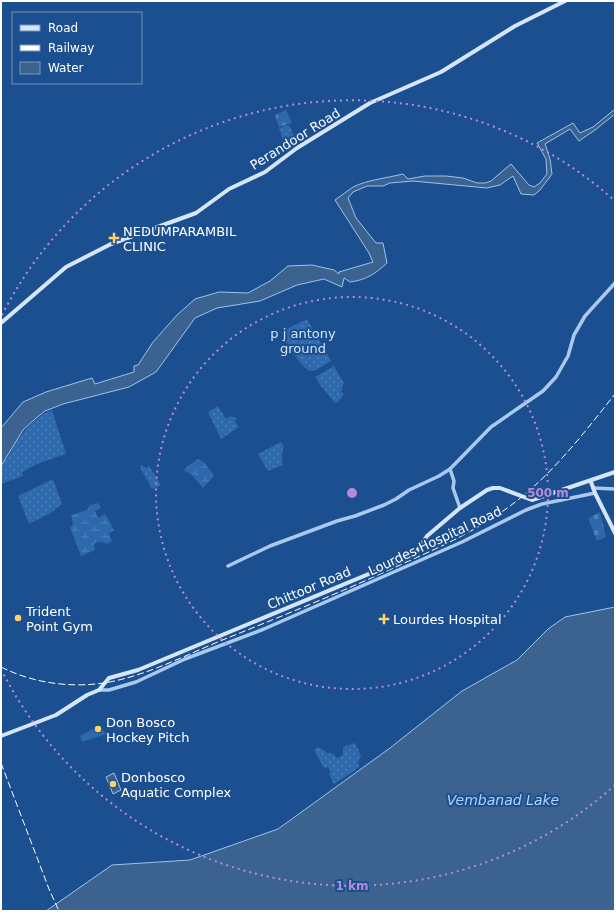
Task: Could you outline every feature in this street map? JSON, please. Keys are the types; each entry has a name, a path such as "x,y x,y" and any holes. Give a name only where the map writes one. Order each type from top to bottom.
{"main road":[{"name":"Perandoor Road","path":"1,323 64,268 111,244 196,214 225,192 244,181 265,172 297,148 370,103 441,72 515,26 565,1"},
{"name":"Chittoor Road","path":"1,736 56,715 87,695 99,690 109,678 138,670 412,556 428,536 460,508 488,490 500,488 532,500 591,482 615,472"},
{"path":"591,482 615,533"}],"street":[{"path":"228,566 270,546 336,520 355,516 384,505 450,469 491,426 543,391 556,377 568,356 574,335 585,316 615,283"},
{"path":"450,469 454,481 453,488 460,508"},
{"path":"593,488 615,489"},
{"name":"Lourdes Hospital Road","path":"99,690 109,690 136,682 185,659 264,629 462,542 526,510 542,504 595,493"}],"green space":[{"path":"286,110 292,123 279,127 275,115"},
{"path":"289,125 298,145 293,147 288,141 284,143 279,128"},
{"name":"p j antony ground","path":"307,319 331,361 316,370 309,371 297,358 281,332"},
{"path":"334,366 344,383 341,391 344,394 338,402 335,403 315,377"},
{"path":"218,406 226,419 230,416 238,419 234,420 239,427 221,439 208,412"},
{"path":"52,410 66,454 37,464 22,472 23,476 1,484 2,466 17,441 32,423"},
{"path":"281,442 284,446 282,455 283,465 268,471 258,454"},
{"path":"198,459 206,464 214,476 203,488 191,474 184,470"},
{"path":"142,465 146,468 149,466 161,485 152,489 140,467"},
{"path":"53,479 62,504 49,514 29,524 18,496"},
{"path":"98,503 101,508 95,511 98,518 105,514 114,530 109,534 112,541 107,544 100,542 96,543 94,544 95,550 81,556 70,527 73,525 71,515 87,510 90,505"},
{"path":"600,512 606,537 597,541 588,518"},
{"name":"Don Bosco Hockey Pitch","path":"100,725 106,734 82,742 80,736"},
{"path":"355,743 361,756 358,762 359,766 334,784 329,774 331,772 328,767 324,768 314,750 318,747 327,753 334,754 336,758 343,754 343,747"}],"water":[{"path":"615,109 615,114 579,141 570,129 545,144 550,159 552,174 540,190 534,195 521,194 513,176 500,185 487,188 413,181 390,183 383,186 367,186 353,192 348,198 356,218 376,243 383,243 387,263 366,278 350,282 344,278 342,287 324,279 297,285 260,301 217,308 195,318 156,372 129,387 63,404 45,411 23,430 1,466 1,428 23,402 46,392 92,378 95,384 134,372 134,366 138,365 153,342 177,315 195,299 219,292 248,293 270,281 288,266 312,265 334,270 339,274 339,272 373,262 369,253 335,200 353,187 371,181 403,174 408,179 425,176 446,176 463,178 477,183 485,183 491,181 511,164 529,185 534,187 540,183 547,174 546,159 537,143 573,123 580,133 593,127"},
{"name":"Vembanad Lake","path":"615,607 615,911 46,911 112,865 190,860 278,829 390,748 462,691 517,660 548,629 565,617"},
{"name":"Donbosco Aquatic Complex","path":"114,773 121,790 113,794 106,777"}],"railway":[{"path":"1,667 26,677 51,683 78,685 120,680 152,670 379,575 461,536 485,523 514,503 546,475 561,459 615,394"},
{"path":"1,763 49,889 59,911"}],"place":[{"name":"NEDUMPARAMBIL CLINIC","path":"114,238"},
{"name":"Trident Point Gym","path":"18,618"},
{"name":"Lourdes Hospital","path":"384,619"},
{"name":"Don Bosco Hockey Pitch","path":"98,729"},
{"name":"Donbosco Aquatic Complex","path":"113,784"}]}
